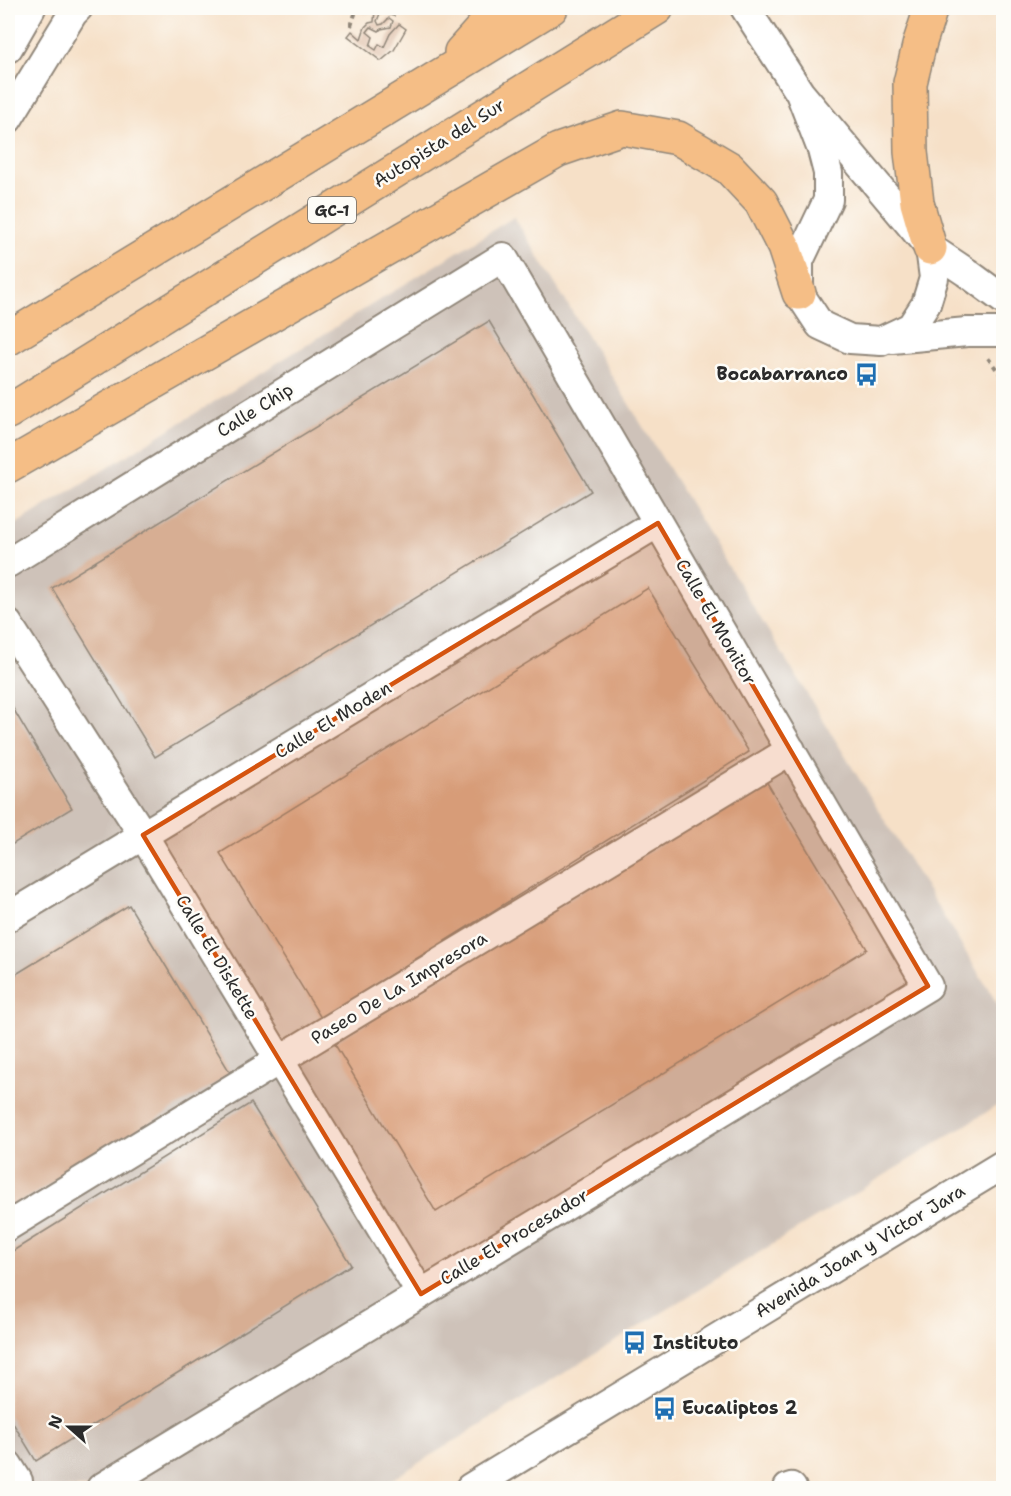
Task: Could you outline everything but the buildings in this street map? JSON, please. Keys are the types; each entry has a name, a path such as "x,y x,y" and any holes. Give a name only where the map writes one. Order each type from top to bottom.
{"highway":[{"path":"438,77 498,8"},
{"path":"8,339 551,8"},
{"name":"Autopista del Sur","path":"8,412 657,8"},
{"path":"930,248 917,202 911,152 910,83 931,8"},
{"path":"8,465 558,150 622,128 678,138 729,168 761,202 784,247 799,293"}],"street":[{"path":"8,48 31,8"},
{"path":"8,119 55,41 78,8"},
{"path":"745,8 800,93 930,248 1004,300"},
{"path":"800,93 822,150 828,173 828,200 799,261 799,293 820,325 850,339 881,341 932,334 1004,332"},
{"path":"881,341 912,327 926,304 934,278 930,248"},
{"name":"Calle El Monitor","path":"503,257 928,986"},
{"name":"Calle Chip","path":"8,563 503,257"},
{"name":"Calle El Moden","path":"8,917 658,523"},
{"name":"Calle El Diskette","path":"8,624 143,835 421,1294"},
{"name":"Paseo De La Impresora","path":"8,1226 791,750"},
{"name":"Calle El Procesador","path":"101,1488 928,986"},
{"name":"Avenida Joan y Victor Jara","path":"470,1488 1004,1164"}],"path":[{"path":"351,26 357,8"}],"highlighted area":[{"path":"658,523 928,986 421,1294 143,835"}],"shaded area":[{"path":"514,217 1003,1013 1003,1102 378,1488 8,1488 8,529"}],"place":[{"name":"Bocabarranco","path":"866,374"},
{"name":"Instituto","path":"635,1343"},
{"name":"Eucaliptos 2","path":"664,1408"}]}
